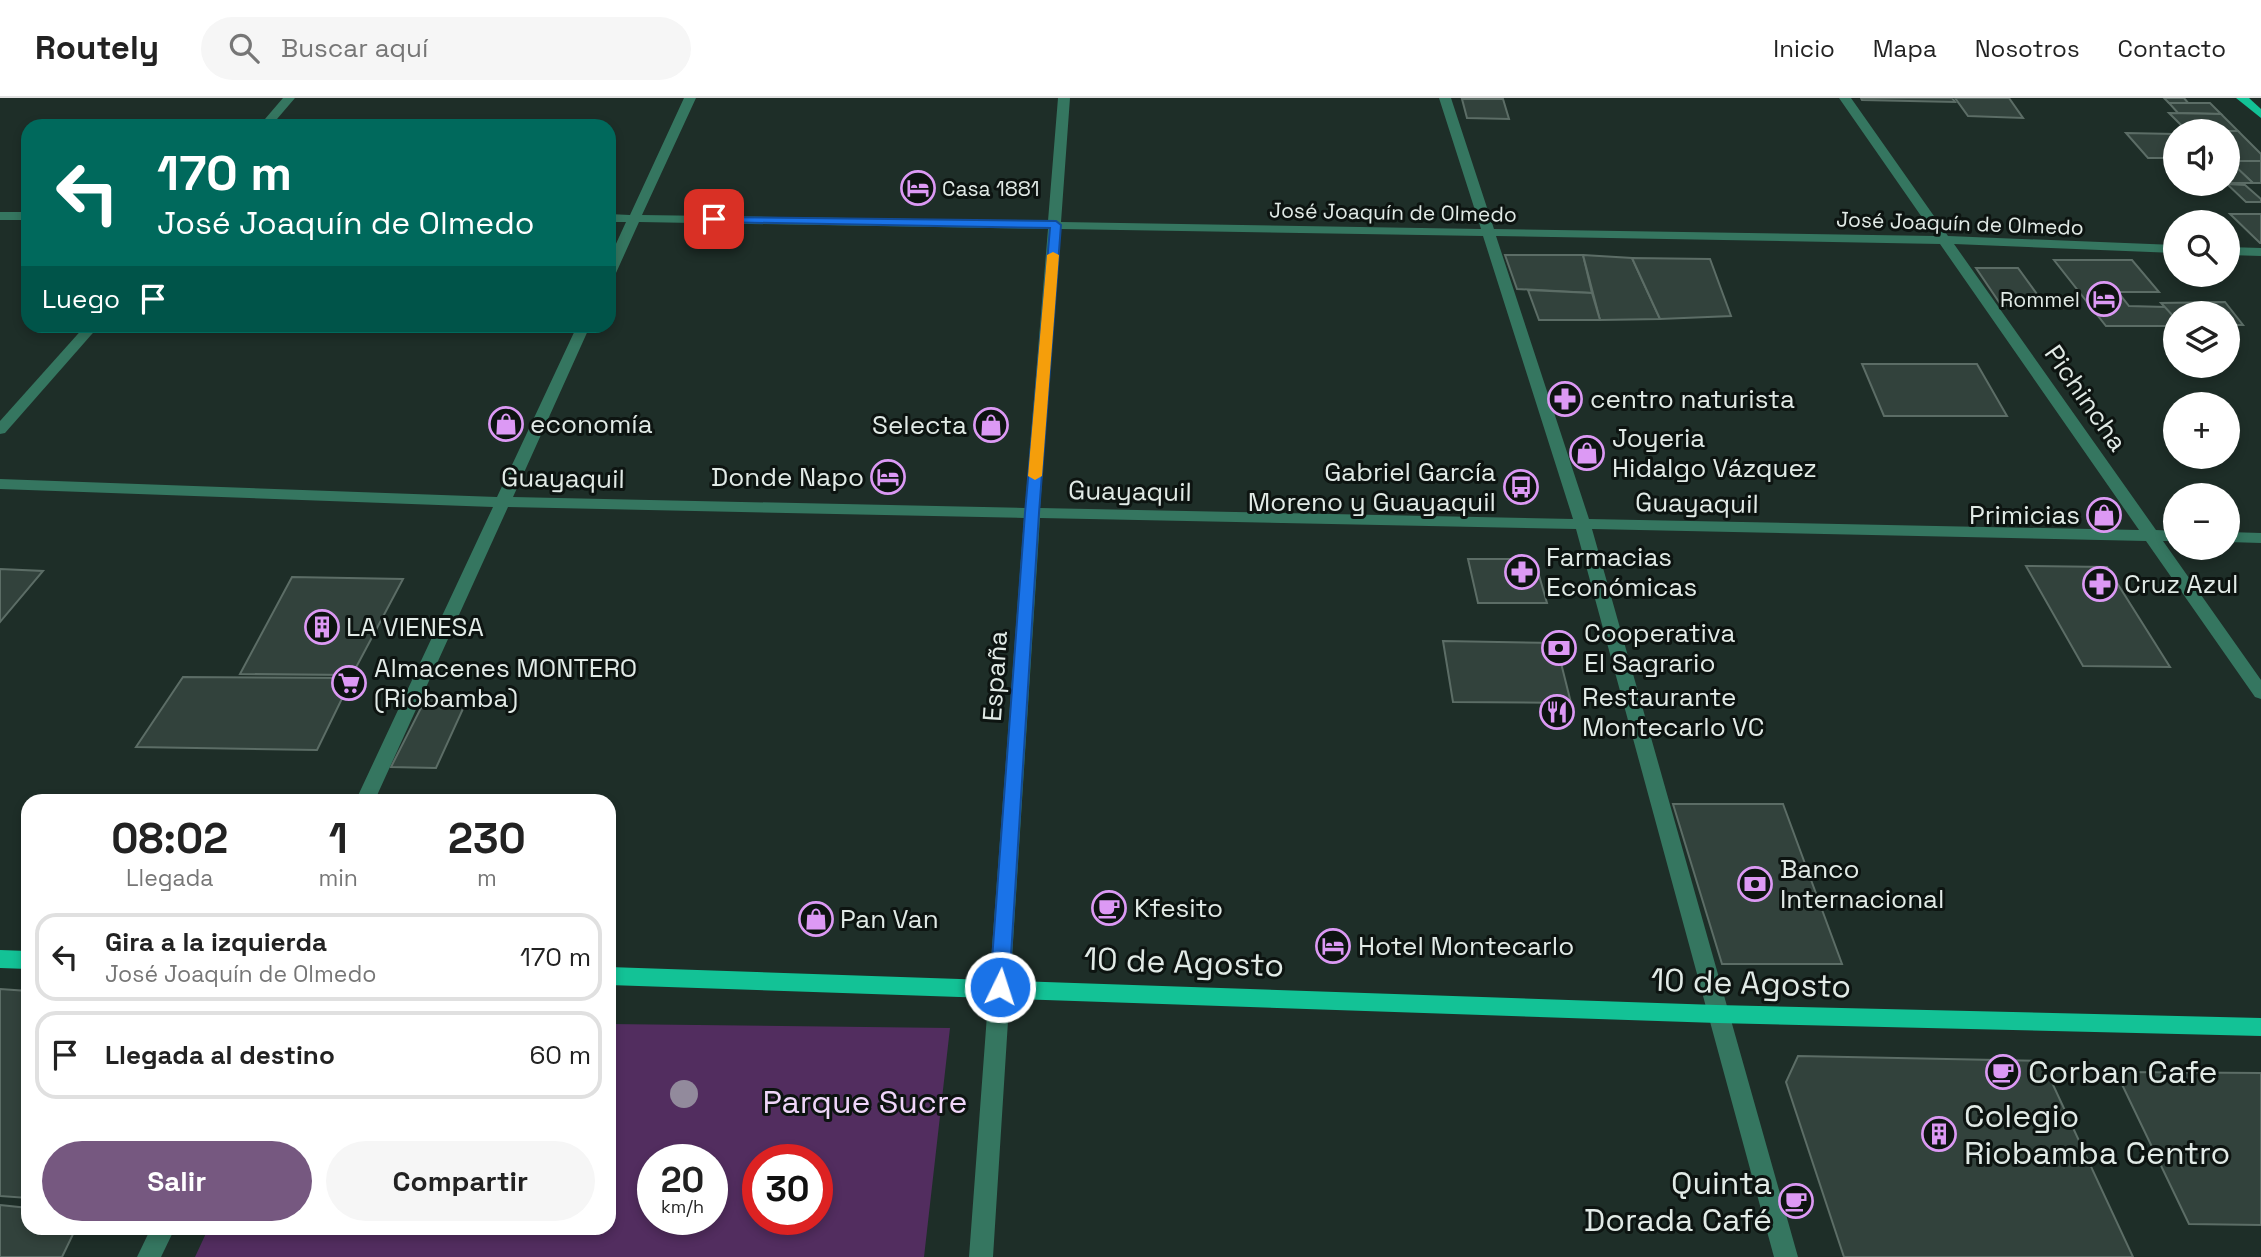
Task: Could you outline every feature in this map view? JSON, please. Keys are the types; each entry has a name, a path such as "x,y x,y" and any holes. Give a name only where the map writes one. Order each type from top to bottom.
{"main road":[{"path":"2242,98 2261,115"},
{"path":"0,959 21,960"},
{"name":"10 de Agosto","path":"616,975 1717,1014 2261,1027"}],"street":[{"path":"271,119 289,98"},
{"path":"616,258 690,98"},
{"name":"España","path":"981,1257 1032,513 1064,98"},
{"path":"1445,98 1583,525 1786,1257"},
{"name":"Pichincha","path":"1845,98 2261,693"},
{"path":"0,216 21,216"},
{"name":"José Joaquín de Olmedo","path":"616,218 1946,240 2163,249"},
{"path":"2240,251 2261,252"},
{"path":"0,430 86,333"},
{"path":"368,794 581,333"},
{"name":"Guayaquil","path":"0,484 501,502 2163,536"},
{"path":"2240,537 2261,538"},
{"path":"149,1257 160,1235"}],"green space":[{"name":"Parque Sucre","path":"616,1024 950,1028 924,1257 195,1257 205,1235 616,1235"}],"building":[{"path":"1861,98 1952,98 1955,102 1862,100"},
{"path":"1955,98 2009,98 2023,118 1968,116"},
{"path":"2164,98 2184,98 2189,104 2169,103"},
{"path":"1462,99 1503,99 1509,119 1467,118"},
{"path":"2169,103 2210,103 2221,114 2178,113"},
{"path":"2169,113 2221,114 2226,119 2175,119"},
{"path":"2126,133 2163,134 2163,158 2148,158"},
{"path":"2240,133 2261,154 2261,161 2240,161"},
{"path":"2240,161 2261,161 2261,183 2253,183 2240,171"},
{"path":"2240,171 2253,183 2240,183"},
{"path":"2240,185 2245,185 2261,199 2261,202 2246,202 2240,196"},
{"path":"2240,214 2261,214 2260,243 2240,224"},
{"path":"1505,255 1583,255 1592,293 1517,289"},
{"path":"1583,255 1632,258 1660,319 1600,320"},
{"path":"1632,258 1710,259 1731,316 1660,319"},
{"name":"Rommel","path":"2054,260 2132,260 2159,292 2118,292 2129,306 2163,307 2163,326 2106,326"},
{"path":"1976,268 2018,268 2047,308 2001,305"},
{"path":"1528,290 1592,293 1600,320 1539,320"},
{"path":"1862,364 1977,364 2007,416 1884,416"},
{"path":"1468,559 1526,559 1536,565 1547,603 1478,603"},
{"path":"2026,566 2107,567 2170,667 2083,666"},
{"path":"0,569 43,571 0,622"},
{"name":"LA VIENESA","path":"292,577 403,579 352,675 240,674"},
{"path":"1443,641 1556,643 1571,703 1453,702"},
{"path":"183,677 352,678 317,750 136,747"},
{"path":"426,698 467,700 436,768 391,767"},
{"name":"Banco Internacional","path":"1673,804 1783,804 1842,964 1722,964"},
{"path":"0,989 21,990 21,1198 0,1196"},
{"name":"Colegio Riobamba Centro","path":"1798,1056 2042,1061 2133,1257 1844,1257 1786,1082"},
{"path":"2116,1072 2261,1073 2261,1225 2189,1224"},
{"path":"0,1205 21,1207 21,1235 73,1235 62,1257 0,1257"}],"slow traffic":[{"path":"1035,476 1053,255"}],"place":[{"name":"Casa 1881","path":"918,188"},
{"name":"Rommel","path":"2104,299"},
{"name":"centro naturista","path":"1565,399"},
{"name":"economía","path":"506,424"},
{"name":"Selecta","path":"991,425"},
{"name":"Joyeria Hidalgo Vázquez","path":"1587,453"},
{"name":"Donde Napo","path":"888,477"},
{"name":"Gabriel García Moreno y Guayaquil","path":"1521,487"},
{"name":"Primicias","path":"2104,515"},
{"name":"Farmacias Económicas","path":"1522,572"},
{"name":"Cruz Azul","path":"2100,584"},
{"name":"LA VIENESA","path":"322,627"},
{"name":"Cooperativa El Sagrario","path":"1559,648"},
{"name":"Almacenes MONTERO (Riobamba)","path":"349,683"},
{"name":"Restaurante Montecarlo VC","path":"1557,712"},
{"name":"Banco Internacional","path":"1755,884"},
{"name":"Kfesito","path":"1109,908"},
{"name":"Pan Van","path":"816,919"},
{"name":"Hotel Montecarlo","path":"1333,946"},
{"name":"Corban Cafe","path":"2003,1072"},
{"name":"Colegio Riobamba Centro","path":"1939,1134"},
{"name":"Quinta Dorada Café","path":"1796,1201"}],"route":[{"path":"714,219 1056,225 1032,513 1000,987"}]}
